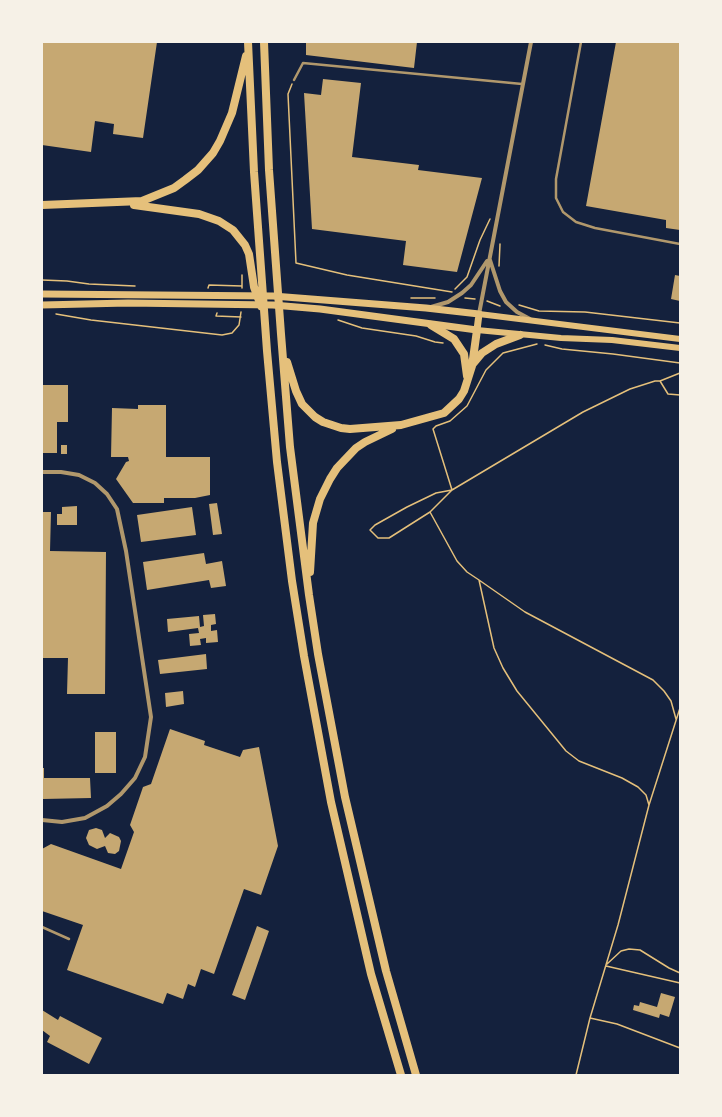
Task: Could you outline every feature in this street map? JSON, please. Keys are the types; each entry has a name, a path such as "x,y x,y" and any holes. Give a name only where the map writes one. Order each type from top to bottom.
{"highway":[{"path":"264,42 269,170 290,447 309,596 320,668 345,797 386,972 416,1075"},
{"path":"42,205 142,201 174,188 198,170 213,153 232,113 248,45"},
{"path":"248,45 254,172 264,315 277,462 304,656 331,802 351,889 371,974 401,1075"},
{"path":"115,203 199,214 219,221 233,230 245,245 249,254 254,287 264,315"},
{"path":"431,324 454,339 464,354 468,379"},
{"path":"281,334 296,391 302,404 315,417 331,425 350,430 401,425 434,417 451,408 464,391 468,379 472,366 476,330"},
{"path":"472,366 482,354 496,344 520,335"},
{"path":"309,596 313,523 320,499 330,479 347,457 361,445 381,433 401,425"}],"main road":[{"path":"42,294 218,292 426,308 680,339"},
{"path":"42,305 217,307 273,305 320,309 520,335 612,340 680,348"},
{"path":"476,330 479,314"}],"street":[{"path":"479,314 531,42"},
{"path":"426,308 448,302 462,293 470,285 489,257"},
{"path":"489,257 500,291 506,302 517,312 535,321"},
{"path":"42,472 61,472 79,475 94,483 107,494 117,509 126,551 151,717 145,756 136,778 121,794 107,806 85,818 62,822 42,820"}],"lane":[{"path":"581,42 556,179 556,198 564,212 576,222 595,228 680,244"},
{"path":"294,80 303,63 522,84"},
{"path":"42,927 69,939"}],"path":[{"path":"294,80 288,94 296,263 347,275 452,292"},
{"path":"444,295 452,292 467,277 480,240 492,214"},
{"path":"499,268 500,239"},
{"path":"242,275 242,294"},
{"path":"42,280 136,286"},
{"path":"218,292 208,288 209,285 242,286"},
{"path":"411,298 437,298"},
{"path":"515,302 539,311 585,312 680,323"},
{"path":"217,307 216,316 241,317"},
{"path":"54,313 91,320 222,335 232,333 239,325 241,310"},
{"path":"335,320 362,328 416,336 435,342 443,343 454,339"},
{"path":"503,353 513,349 540,344 562,349 680,363"},
{"path":"452,490 436,493 407,507 375,525 370,530 378,538 389,538 430,512 452,490 583,412 630,389 655,381 660,382 680,373"},
{"path":"660,382 668,394 680,395"},
{"path":"434,433 452,490"},
{"path":"430,512 457,562 467,572 525,612 653,680 671,701 676,719"},
{"path":"479,580 494,648 503,668 517,691 566,752 578,761 622,778 638,787 646,795 649,805"},
{"path":"576,1075 590,1018 606,966 649,805 680,708"},
{"path":"606,966 621,951 629,949 640,950 680,973"},
{"path":"606,966 680,983"},
{"path":"590,1018 617,1024 680,1048"}],"building":[{"path":"42,42 157,42 143,138 113,134 114,124 95,121 91,152 42,145"},
{"path":"306,42 417,42 414,68 306,55"},
{"path":"616,42 680,42 680,230 666,228 666,220 586,206"},
{"path":"323,79 361,83 352,157 419,165 418,170 482,178 457,272 403,265 406,241 312,229 304,93 321,95"},
{"path":"675,275 680,276 680,301 671,299"},
{"path":"42,385 68,385 68,422 57,422 57,453 42,453"},
{"path":"138,405 166,405 166,457 210,457 210,495 195,498 164,498 164,503 133,503 116,479 126,462 129,461 128,457 111,457 112,408 138,409"},
{"path":"61,445 67,445 67,454 61,454"},
{"path":"217,503 222,534 213,535 209,504"},
{"path":"77,506 77,525 57,525 57,514 62,514 62,507"},
{"path":"192,507 196,535 141,542 137,515"},
{"path":"42,512 51,512 50,551 106,552 105,694 67,694 68,658 42,658"},
{"path":"204,553 206,564 222,561 226,586 211,588 209,580 147,590 143,562"},
{"path":"215,614 216,624 211,625 211,631 217,630 218,642 206,643 206,638 200,639 201,645 190,646 189,634 199,633 198,628 168,632 167,619 199,616 200,627 204,626 203,615"},
{"path":"206,654 207,669 160,674 158,660"},
{"path":"183,691 184,704 166,707 165,693"},
{"path":"170,729 205,741 204,745 240,757 243,750 259,747 278,846 261,895 244,889 214,974 201,969 195,987 188,984 183,999 167,993 163,1004 67,970 83,925 42,911 42,849 51,844 121,869 134,832 130,825 143,787 151,784"},
{"path":"95,732 116,732 116,773 95,773"},
{"path":"42,768 44,768 44,778 90,778 91,798 43,799"},
{"path":"96,828 102,830 105,838 110,833 119,837 121,841 119,851 115,854 108,853 105,846 97,849 89,845 86,838 89,830"},
{"path":"257,926 269,931 245,1000 232,995"},
{"path":"661,993 675,997 669,1017 660,1014 659,1018 633,1010 634,1005 639,1006 640,1002 657,1007"},
{"path":"42,1010 58,1020 60,1016 102,1038 89,1064 47,1042 50,1036 42,1030"}]}
